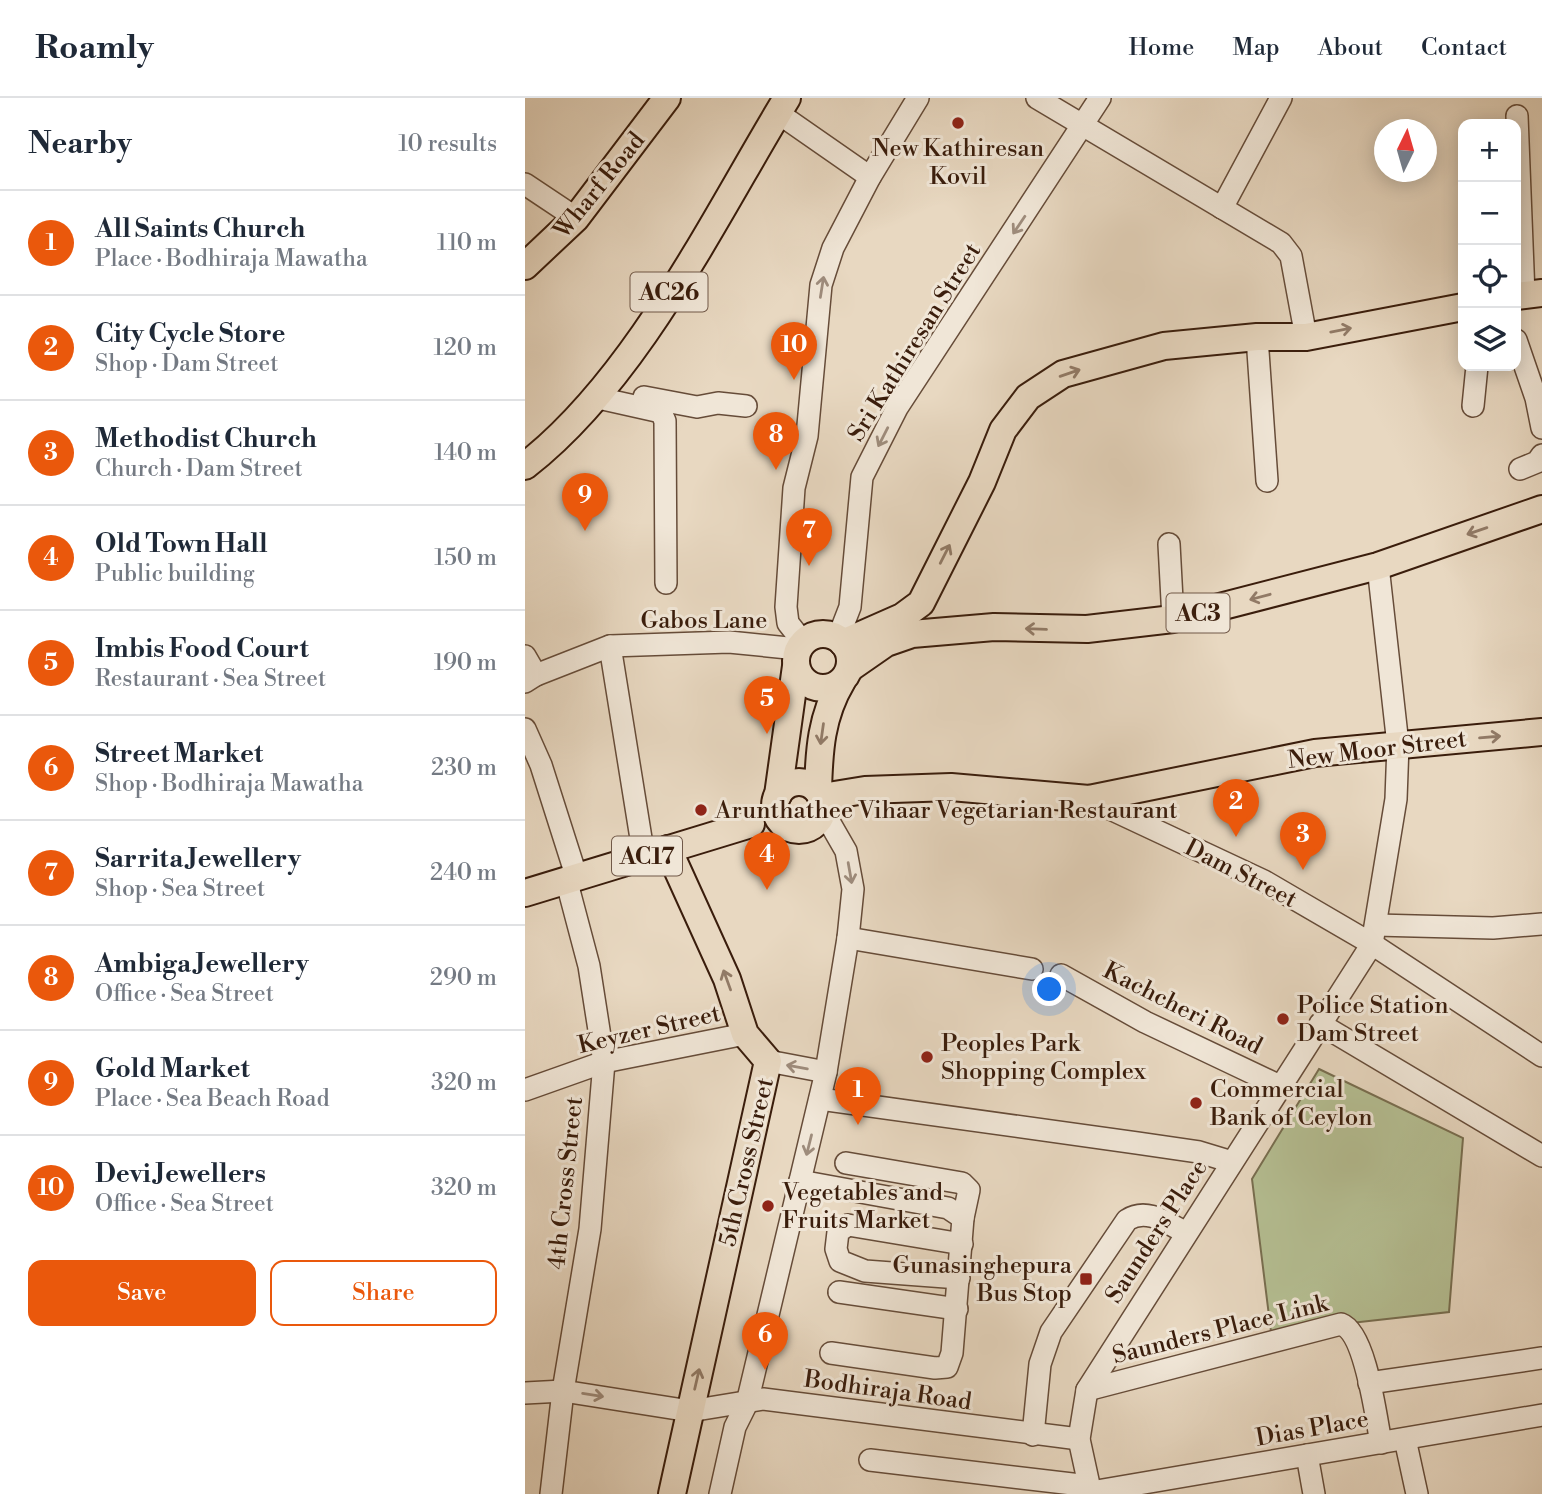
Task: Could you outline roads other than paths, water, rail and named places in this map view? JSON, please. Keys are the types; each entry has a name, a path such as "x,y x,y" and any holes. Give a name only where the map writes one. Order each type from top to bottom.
{"main road":[{"name":"Wharf Road","path":"525,266 576,218 667,98"},
{"name":"AC26","path":"525,466 544,451 623,362 680,275 782,105"},
{"path":"799,652 798,674 810,685 827,688 843,657 914,610 982,482 1003,430 1028,397 1063,374 1164,346 1257,337 1306,337 1458,308"},
{"name":"AC3","path":"843,657 912,634 950,629 1087,629 1173,620 1378,566 1542,509"},
{"path":"930,583 929,601 933,615 939,623 950,629"},
{"path":"817,634 843,657 823,724 820,818 809,828 794,830 778,808 799,652 817,634"},
{"name":"New Moor Street","path":"1089,799 1315,753 1542,732"},
{"path":"778,808 794,782 809,784 821,800"},
{"name":"Dam Street","path":"821,800 865,790 951,788 1089,799"},
{"name":"AC17","path":"547,888 751,824 778,808"},
{"name":"5th Cross Street","path":"656,853 727,979 745,1034 768,1061 672,1494"}],"street":[{"path":"799,652 788,623 786,607 795,488 807,436 821,285 833,248 870,177 918,98"},
{"path":"1037,98 1280,243 1287,250 1306,337"},
{"name":"Sri Kathiresan Street","path":"843,657 862,477 897,408 1100,98"},
{"path":"1222,208 1281,98"},
{"path":"782,105 870,177"},
{"path":"1517,116 1527,295"},
{"path":"525,184 576,218"},
{"path":"1257,337 1267,481"},
{"path":"1521,354 1536,398 1542,428"},
{"path":"1473,406 1476,371"},
{"path":"597,393 697,407 718,403 746,406"},
{"path":"597,393 661,412 665,421 666,583"},
{"path":"1520,469 1537,463 1542,455"},
{"path":"1169,544 1173,620"},
{"name":"Saunders Place","path":"1090,1491 1079,1439 1087,1390 1282,1087 1374,934 1397,799 1398,745 1378,566"},
{"name":"Gabos Lane","path":"530,679 610,646 729,642 799,652"},
{"path":"610,646 656,853"},
{"path":"525,656 530,679"},
{"name":"4th Cross Street","path":"525,729 541,765 547,888 589,966 604,1062 590,1229 563,1391 551,1494"},
{"name":"Dam Street","path":"1089,799 1374,934 1542,1056"},
{"path":"720,1494 735,1427 747,1403 820,1099 848,938 853,890 846,851 821,800"},
{"path":"1374,934 1542,924"},
{"path":"848,938 1031,969"},
{"name":"Kachcheri Road","path":"1061,975 1145,1022 1282,1087"},
{"path":"1320,1024 1542,1156"},
{"name":"Keyzer Street","path":"525,1090 604,1062 745,1034"},
{"path":"768,1061 826,1072"},
{"path":"820,1099 1199,1152 1232,1162"},
{"path":"831,1353 935,1368 947,1367 952,1353 963,1218 969,1190 961,1183 846,1163"},
{"path":"800,1181 948,1209 963,1218"},
{"path":"1033,1435 1040,1364 1051,1332 1126,1220 1136,1214 1150,1215 1186,1233"},
{"path":"959,1278 865,1271 841,1261 836,1249 838,1232 848,1225 962,1244"},
{"path":"839,1292 957,1309"},
{"name":"Saunders Place Link","path":"1087,1390 1341,1324 1349,1329 1357,1342 1369,1383"},
{"path":"1381,1443 1369,1383 1542,1358"},
{"name":"Bodhiraja Road","path":"525,1393 563,1391 690,1411 763,1399 1079,1439"},
{"name":"Dias Place","path":"870,1460 1090,1491 1542,1415"},
{"path":"1405,1439 1417,1494"},
{"path":"1307,1455 1314,1494"}],"place":[{"name":"New Kathiresan Kovil","path":"958,123"},
{"name":"Devi Jewellers","path":"794,380"},
{"name":"Ambiga Jewellery","path":"776,470"},
{"name":"Gold Market","path":"585,531"},
{"name":"Sarrita Jewellery","path":"809,566"},
{"name":"Imbis Food Court","path":"767,734"},
{"name":"Arunthathee Vihaar Vegetarian Restaurant","path":"701,810"},
{"name":"City Cycle Store","path":"1236,837"},
{"name":"Methodist Church","path":"1303,870"},
{"name":"Old Town Hall","path":"767,890"},
{"name":"Police Station Dam Street","path":"1283,1019"},
{"name":"Peoples Park Shopping Complex","path":"927,1057"},
{"name":"Commercial Bank of Ceylon","path":"1196,1103"},
{"name":"All Saints Church","path":"858,1125"},
{"name":"Vegetables and Fruits Market","path":"768,1206"},
{"name":"Gunasinghepura Bus Stop","path":"1086,1279"},
{"name":"Street Market","path":"765,1370"}]}
